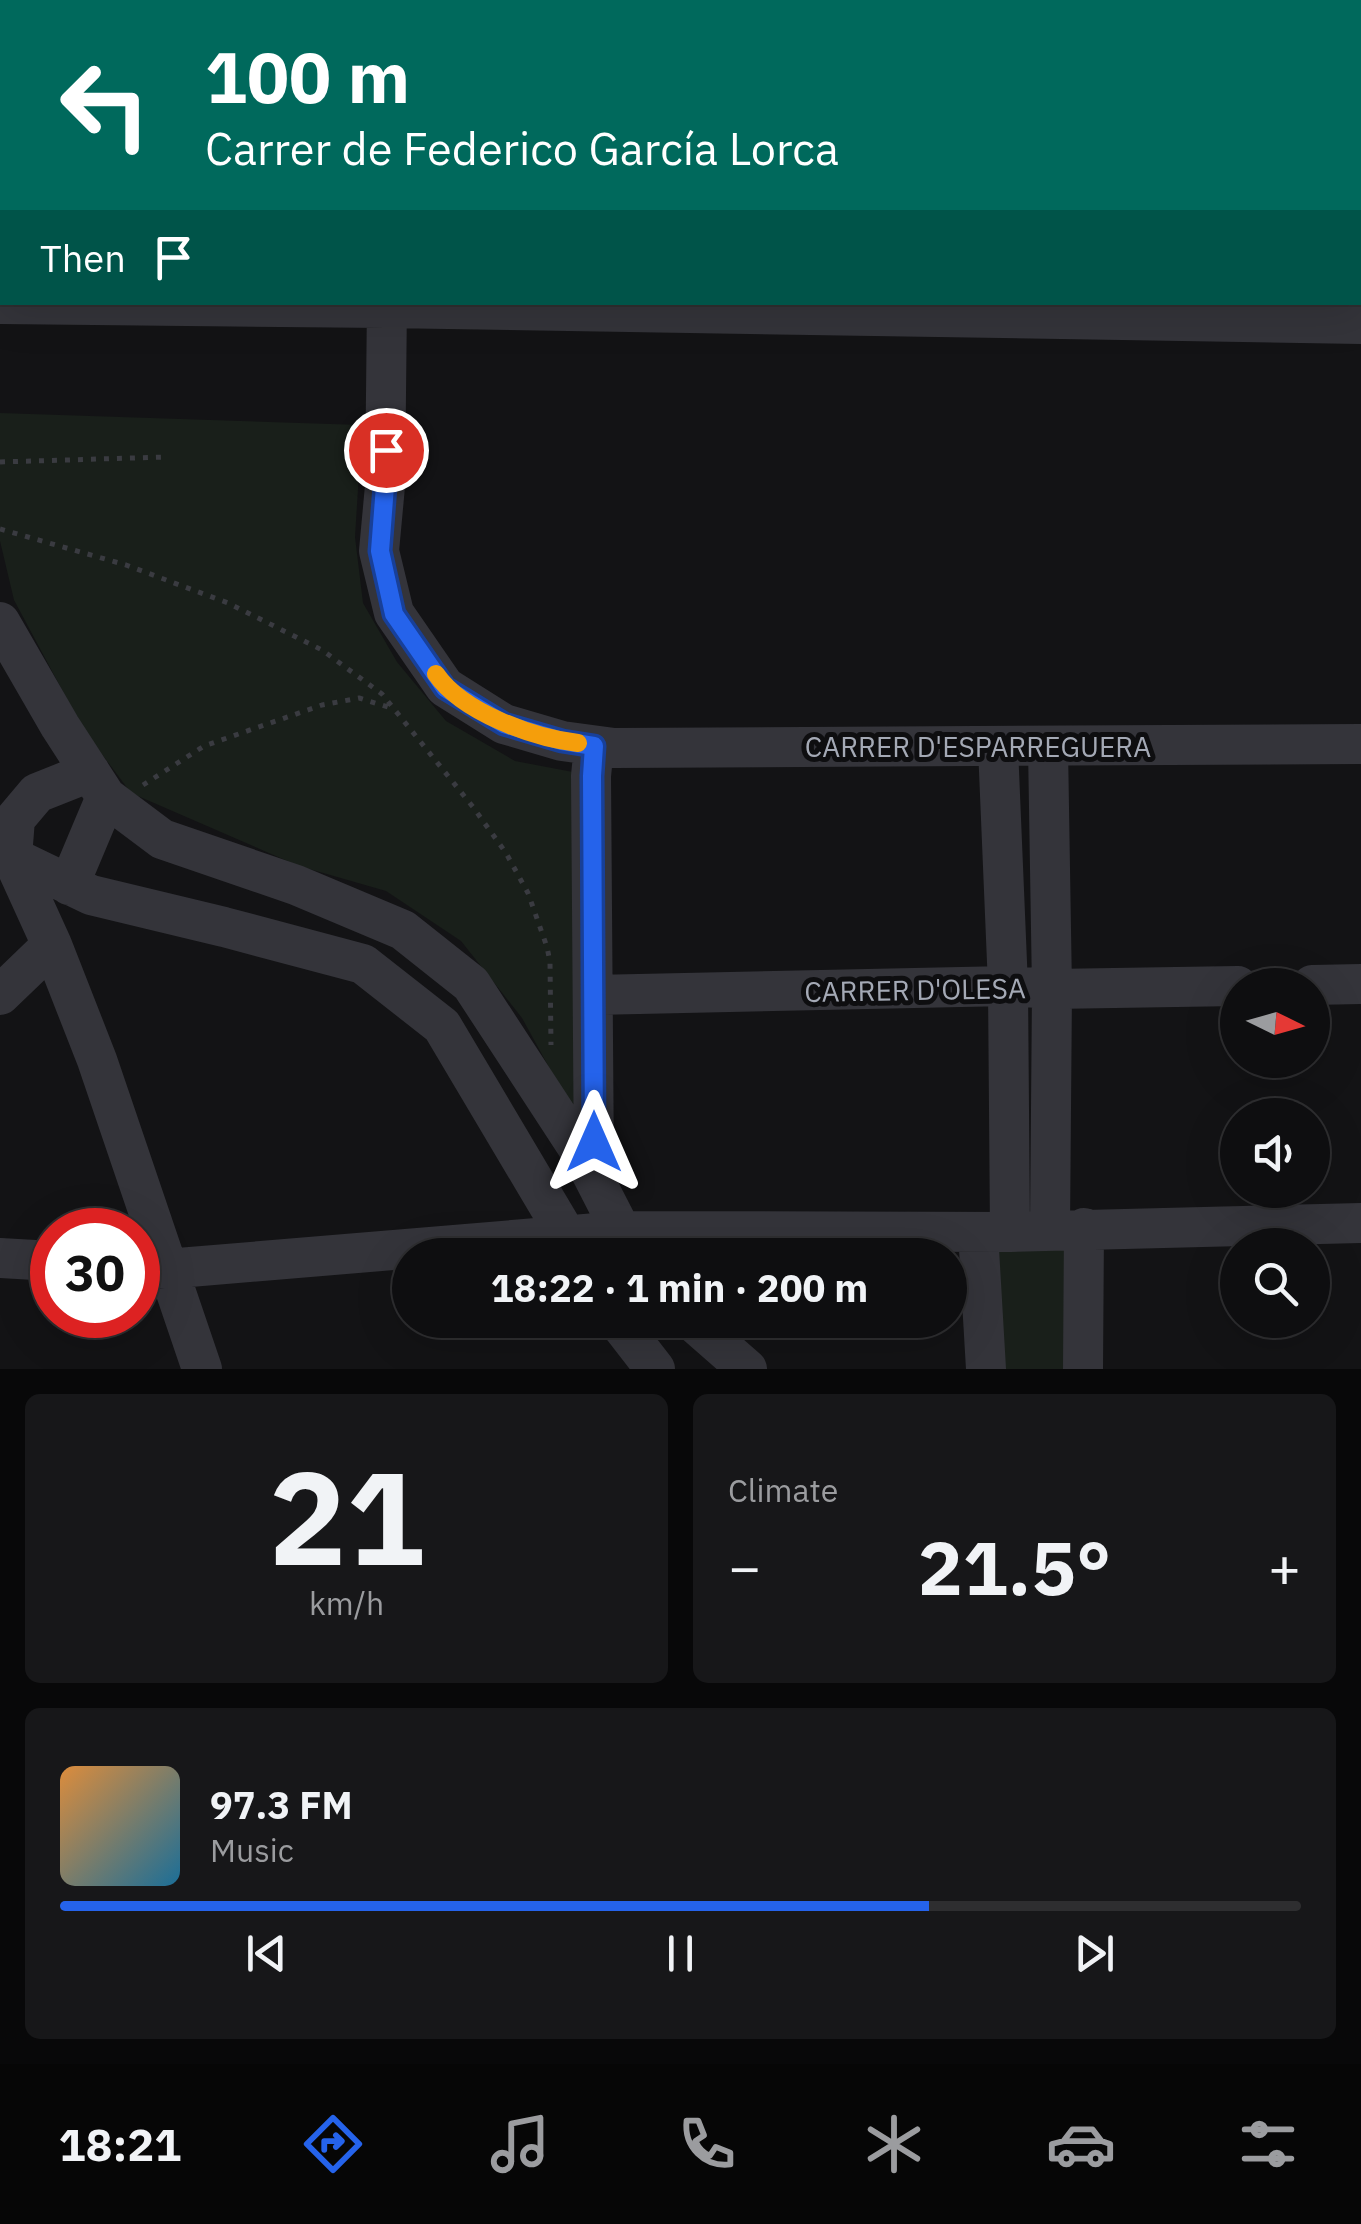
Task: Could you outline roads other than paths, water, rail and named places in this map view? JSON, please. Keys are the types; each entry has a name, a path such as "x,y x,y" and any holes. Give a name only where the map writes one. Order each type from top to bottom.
{"street":[{"path":"386,305 906,310 1361,324"},
{"name":"CARRER D'ESPARREGUERA","path":"386,305 385,486 380,551 394,614 445,688 504,724 562,741 614,748 1361,744"},
{"path":"0,622 60,726 105,792 162,839 296,885 403,930 471,984 580,1150 627,1238"},
{"path":"594,746 594,1178"},
{"path":"986,1369 1008,986 998,747"},
{"path":"1048,747 1052,990 1067,1229 1083,1369"},
{"path":"105,792 37,792 15,819 6,849 52,945 97,1060 136,1208"},
{"path":"69,885 105,792"},
{"path":"6,849 92,895 364,964 442,1026 568,1238"},
{"path":"0,995 52,945"},
{"path":"1330,985 1361,984"},
{"name":"CARRER D'OLESA","path":"593,995 1008,986 1052,990 1220,986"},
{"path":"795,1238 1361,1223"},
{"path":"160,1268 392,1254"},
{"path":"0,1258 30,1260"},
{"path":"160,1284 202,1369"},
{"path":"631,1338 655,1369"},
{"path":"712,1338 747,1369"}]}
